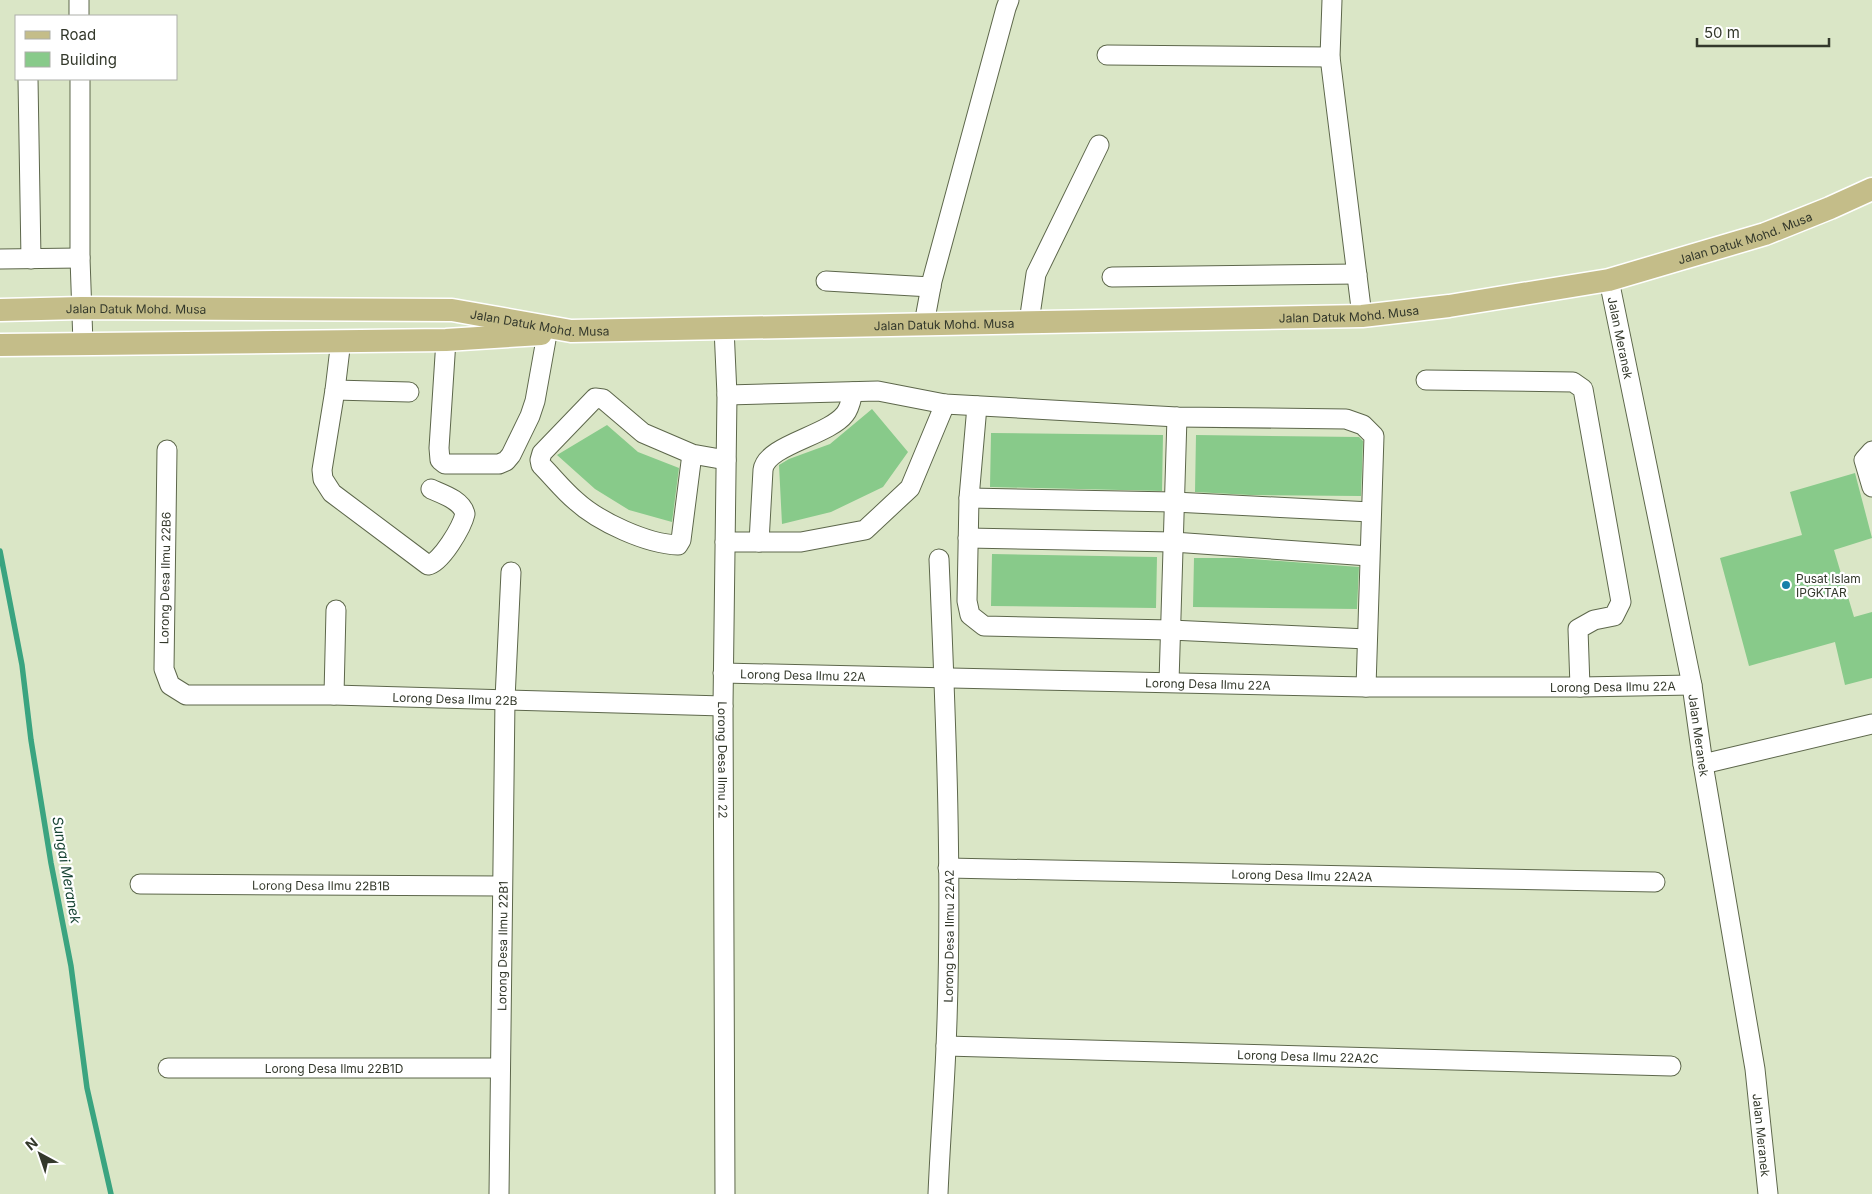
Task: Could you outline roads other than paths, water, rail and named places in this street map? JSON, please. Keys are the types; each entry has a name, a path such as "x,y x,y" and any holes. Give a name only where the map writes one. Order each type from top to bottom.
{"main road":[{"name":"Jalan Datuk Mohd. Musa","path":"0,345 446,340 572,331 1362,316 1450,306 1609,280 1765,234 1872,189"},
{"name":"Jalan Datuk Mohd. Musa","path":"0,310 81,308 452,310 572,331"}],"street":[{"path":"79,0 79,15"},
{"path":"924,324 931,286 1009,0"},
{"path":"1332,0 1330,57 1362,316"},
{"path":"1107,55 1330,57"},
{"path":"28,80 31,259"},
{"path":"80,80 80,258 83,344"},
{"path":"1029,322 1036,274 1099,145"},
{"path":"0,259 80,258"},
{"path":"1112,277 1357,274"},
{"name":"Jalan Meranek","path":"1609,280 1692,685 1703,764 1755,1069 1768,1194"},
{"path":"826,281 931,286"},
{"name":"Lorong Desa Ilmu 22","path":"724,328 727,395 723,674 725,1194"},
{"path":"446,340 439,448 440,460 445,464 499,464 506,461 511,455 530,416 547,334"},
{"path":"341,340 322,470 323,480 332,493 428,565 433,564 440,558 465,514 461,506 455,501 431,488"},
{"path":"1426,380 1573,382 1583,390 1621,602 1614,616 1594,620 1578,629 1580,687"},
{"path":"335,390 409,392"},
{"path":"759,542 763,470 766,460 774,453 837,422 846,412 853,392"},
{"path":"727,395 878,392 945,404 1177,417 1346,419 1363,425 1374,436 1366,686"},
{"path":"692,454 681,540 680,544 676,545 662,544 626,531 590,511 575,501 541,465 540,460 542,453 598,397 603,399 643,433 692,454 726,460"},
{"path":"725,542 801,542 865,530 910,488 945,404"},
{"path":"977,406 969,498 967,601 970,615 984,626 1171,630 1367,639"},
{"path":"1169,682 1177,417"},
{"name":"Lorong Desa Ilmu 22B6","path":"167,450 164,669 170,685 186,696"},
{"path":"1872,451 1864,460 1872,487"},
{"path":"969,498 1174,502 1372,512"},
{"path":"968,538 1173,542 1369,556"},
{"name":"Lorong Desa Ilmu 22A2","path":"938,1194 946,1046 948,868 944,679 939,559"},
{"name":"Lorong Desa Ilmu 22B1","path":"499,1194 505,699 511,572"},
{"path":"334,695 336,610"},
{"name":"Lorong Desa Ilmu 22A","path":"723,674 1366,686 1580,687 1692,685"},
{"name":"Lorong Desa Ilmu 22B","path":"186,696 334,695 723,706"},
{"path":"1703,764 1872,724"},
{"name":"Lorong Desa Ilmu 22A2A","path":"948,868 1655,882"},
{"name":"Lorong Desa Ilmu 22B1B","path":"140,884 502,886"},
{"name":"Lorong Desa Ilmu 22A2C","path":"946,1046 1671,1066"},
{"name":"Lorong Desa Ilmu 22B1D","path":"168,1068 500,1068"}],"waterway":[{"name":"Sungai Meranek","path":"0,551 22,665 31,740 51,863 71,966 87,1088 111,1194"}],"place":[{"name":"Pusat Islam IPGKTAR","path":"1786,585"}]}
